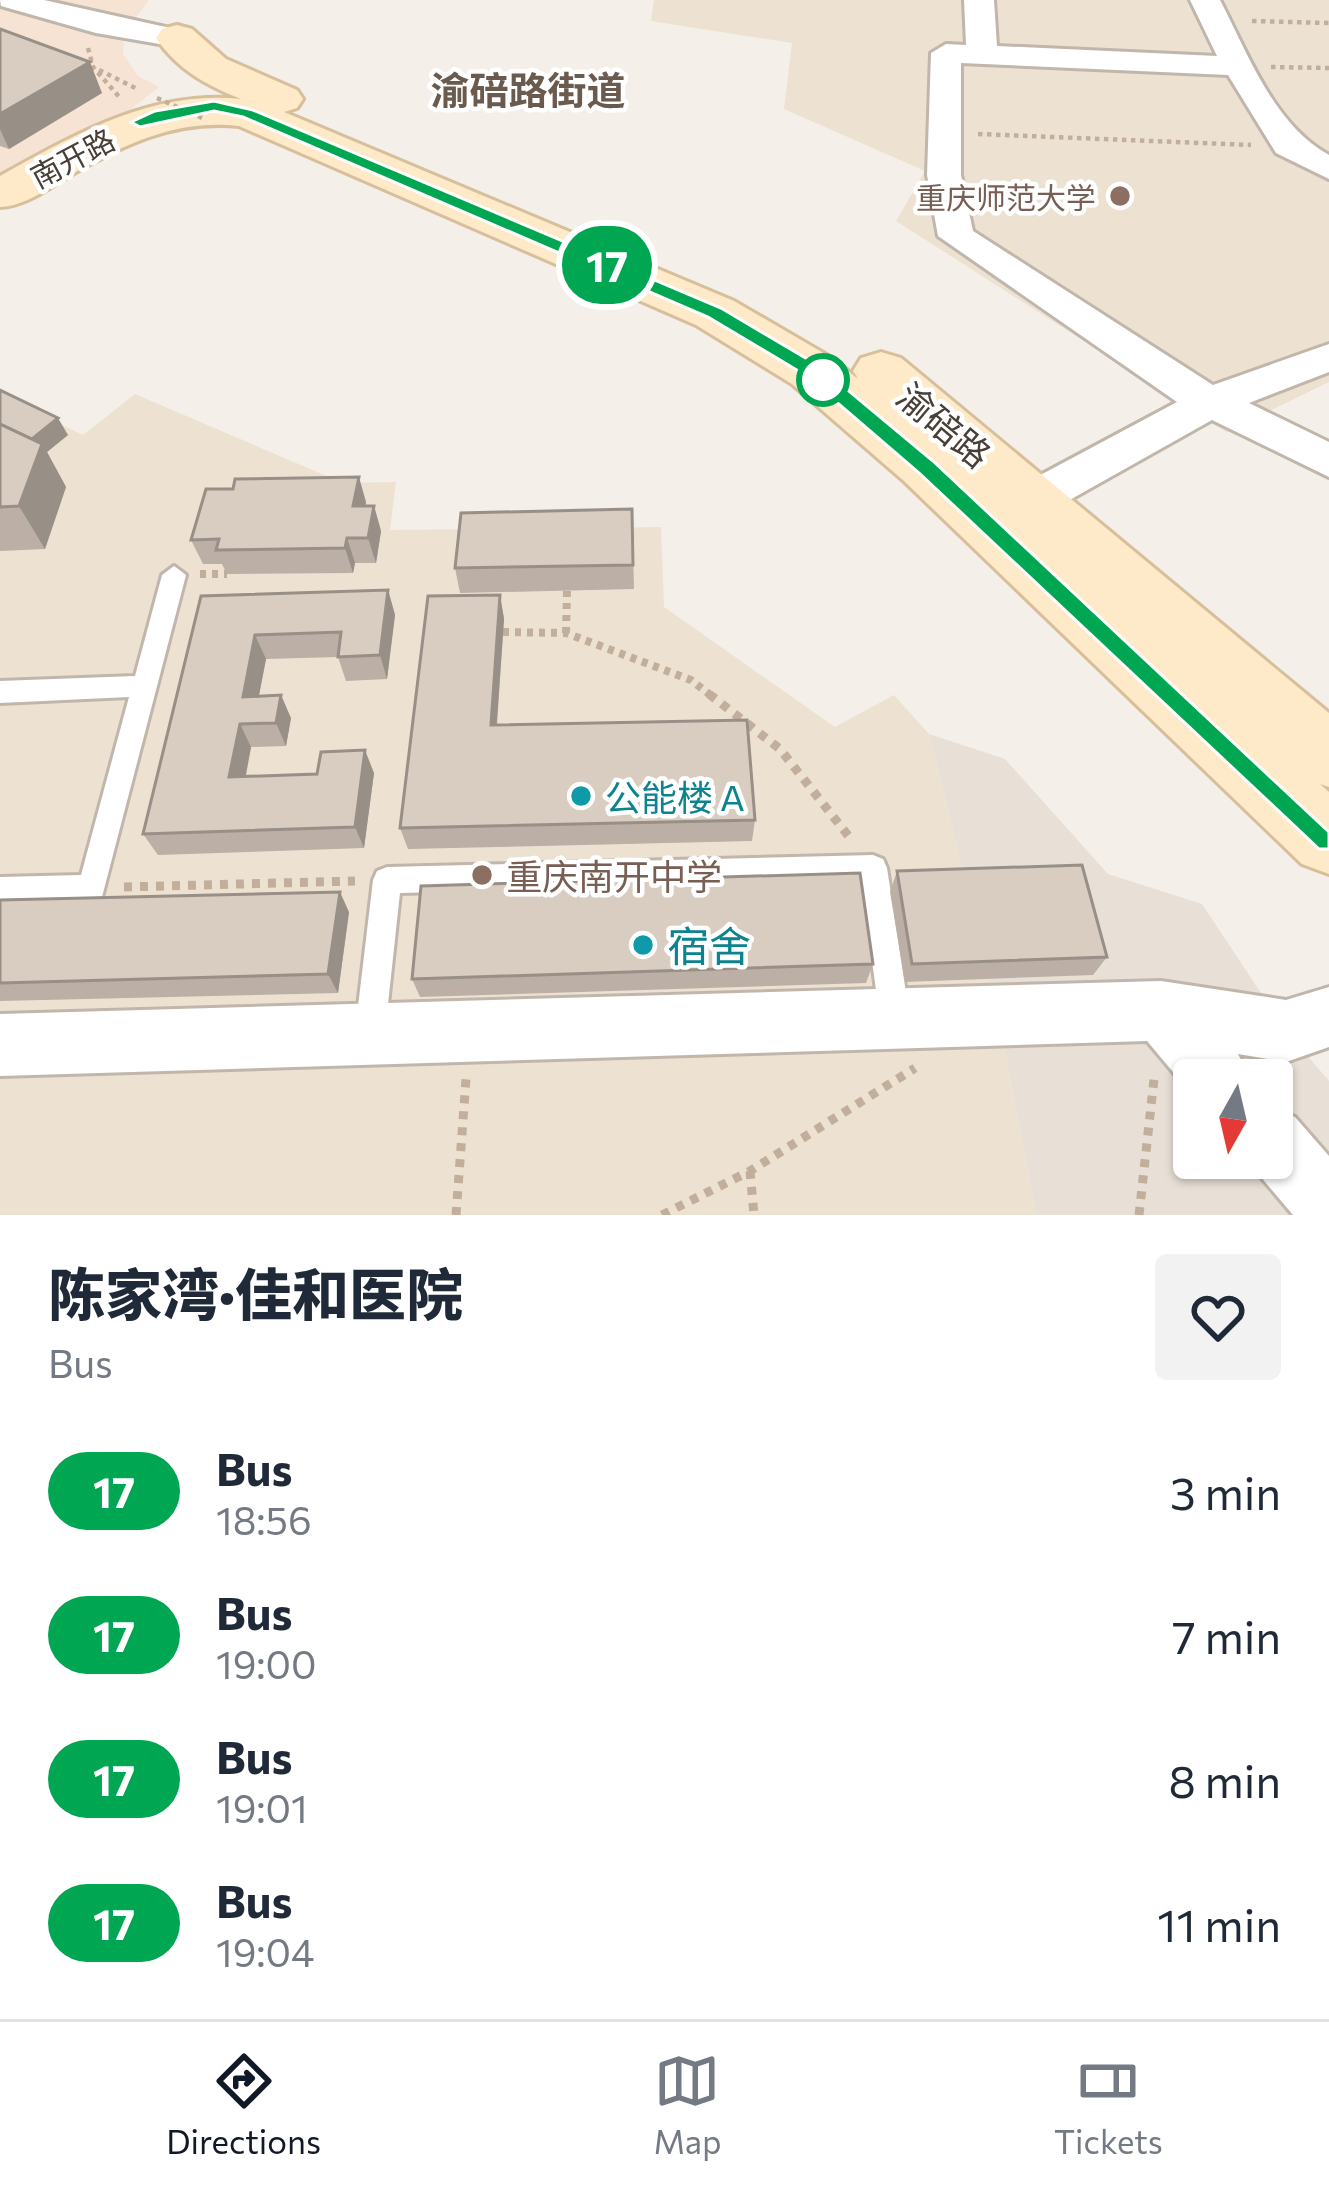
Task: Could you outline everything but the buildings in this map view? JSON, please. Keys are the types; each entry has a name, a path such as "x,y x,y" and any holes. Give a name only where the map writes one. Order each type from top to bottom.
{"main road":[{"path":"135,101 176,83 184,19"},
{"name":"渝碚路","path":"184,19 186,51 213,70 747,287 852,347 1329,756"},
{"name":"渝碚路","path":"135,101 160,114 214,106 248,113 715,313 812,371 925,466 1329,840"},
{"name":"南开路","path":"4,193 135,101"}],"street":[{"path":"11,0 96,24 184,19"},
{"path":"980,0 982,56"},
{"path":"1210,10 1238,67 1288,146 1329,169"},
{"path":"1238,67 946,53 944,176 956,236 1172,382 1329,461"},
{"path":"1034,499 1211,402 1329,357"},
{"path":"1161,1011 1202,1059"},
{"path":"0,1045 470,1032 908,1041 1161,1011 1286,1030 1329,1017"},
{"path":"1293,1164 1329,1206"}],"lane":[{"path":"0,890 92,888 174,574"},
{"path":"0,692 145,686"},
{"path":"370,1034 387,880 874,868 908,1041"}],"path":[{"path":"1210,10 1329,23"},
{"path":"96,24 87,44 93,67 135,101 202,118"},
{"path":"93,67 135,101"},
{"path":"944,133 1288,146"},
{"path":"566,633 567,591"},
{"path":"503,632 566,633 691,680 780,749 874,868"},
{"path":"92,888 387,880"},
{"path":"1139,1215 1161,1011"},
{"path":"456,1215 470,1032"},
{"path":"662,1215 750,1171 908,1041"},
{"path":"750,1171 754,1215"}],"shaded area":[{"path":"0,0 149,0 124,33 123,54 138,76 159,87 126,113 0,185"},
{"name":"重庆师范大学","path":"654,0 1329,0 1329,382 1226,432 896,221 925,171 784,109 792,43 651,21"},
{"name":"重庆南开中学","path":"135,394 343,483 396,482 390,530 661,527 664,607 835,727 894,695 929,734 998,1016 1036,1215 0,1215 0,395 83,435"},
{"path":"929,734 1005,759 1108,874 1202,904 1286,1031 1329,1081 1329,1215 1036,1215 998,1016"}],"bus line":[{"name":"17","path":"140,122 214,106 248,113 715,313 812,371 925,466 1329,840"}],"place":[{"name":"重庆师范大学","path":"1120,196"},
{"name":"公能楼 A","path":"581,796"},
{"name":"重庆南开中学","path":"482,875"},
{"name":"宿舍","path":"643,945"}],"district":[{"name":"渝碚路街道","path":"528,89"}]}
